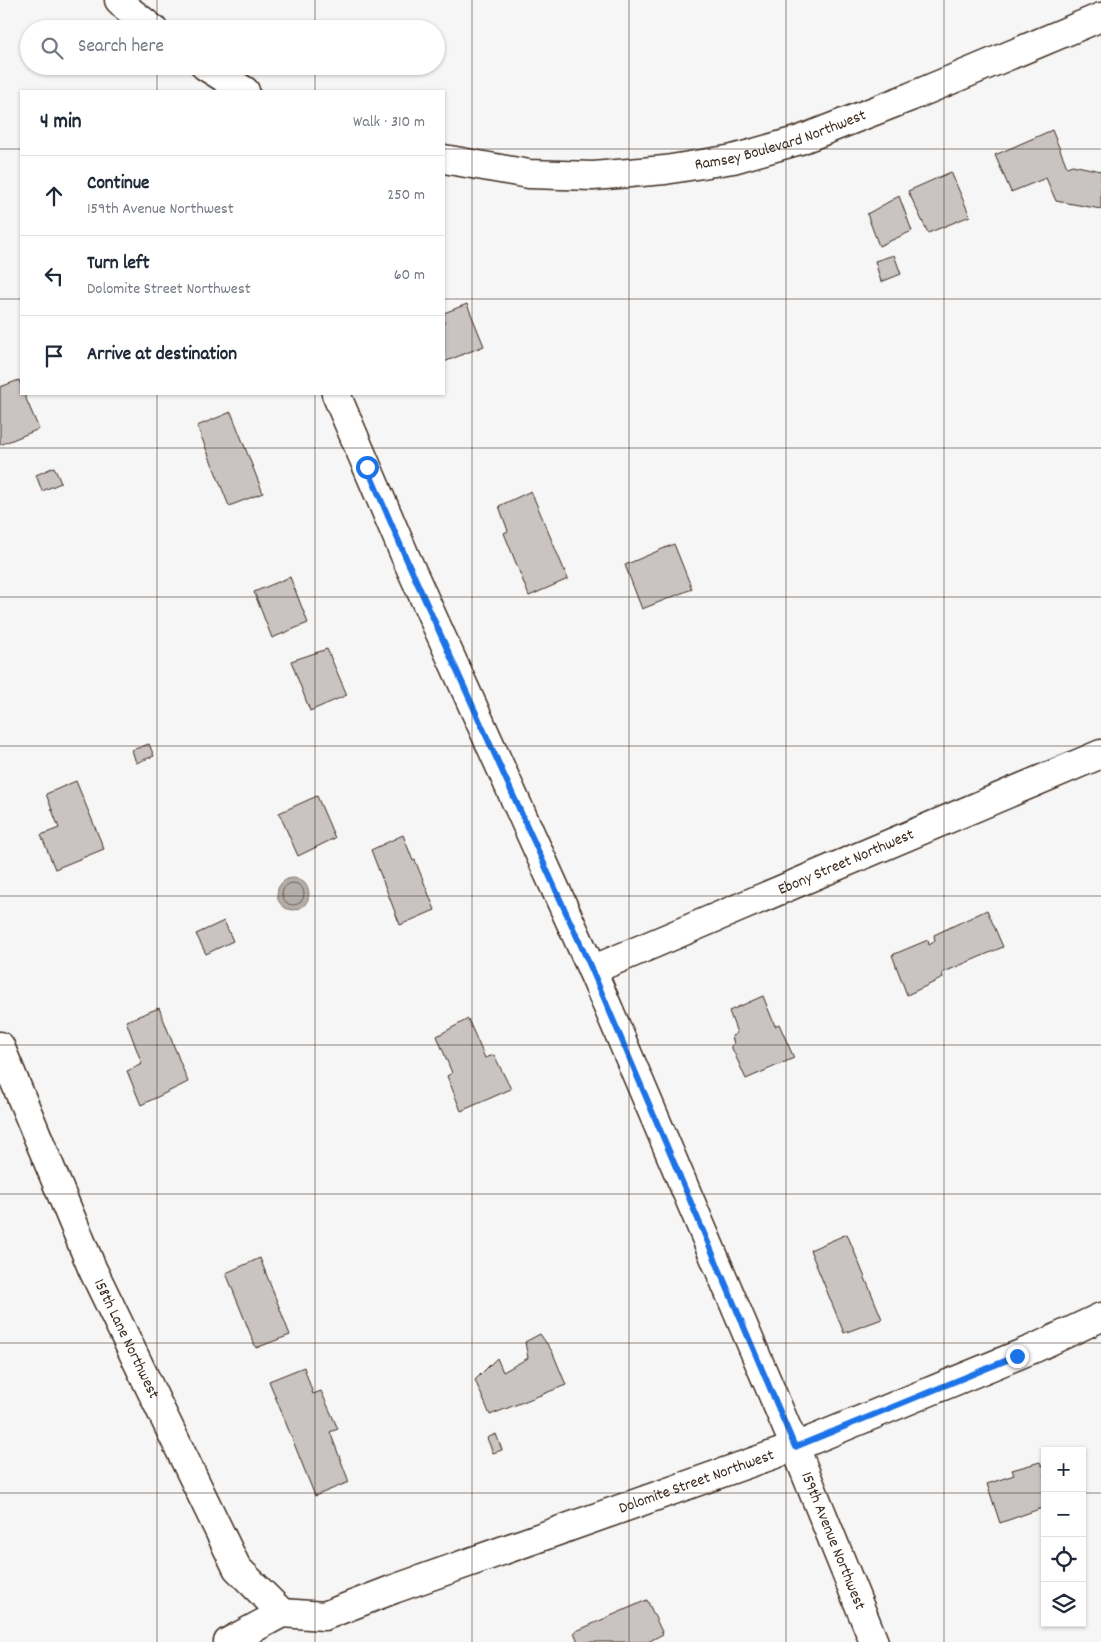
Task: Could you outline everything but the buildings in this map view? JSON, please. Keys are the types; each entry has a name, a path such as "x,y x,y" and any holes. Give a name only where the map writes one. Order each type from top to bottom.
{"street":[{"path":"119,0 142,20"},
{"name":"Ramsey Boulevard Northwest","path":"445,159 529,174 593,176 665,170 733,159 800,140 910,97 1101,17"},
{"path":"219,75 243,90"},
{"name":"159th Avenue Northwest","path":"336,395 406,558 592,970 795,1447 874,1642"},
{"name":"Ebony Street Northwest","path":"592,970 1101,754"},
{"name":"158th Lane Northwest","path":"0,1046 92,1268 237,1568 282,1614"},
{"name":"Dolomite Street Northwest","path":"282,1614 324,1616 394,1589 795,1447 1035,1348 1101,1317"},
{"path":"228,1642 282,1614"}],"water":[{"path":"293,878 304,883 309,894 304,905 293,910 282,905 277,894 282,883"}],"route":[{"path":"367,467 406,558 592,970 795,1447 1017,1356"}]}
